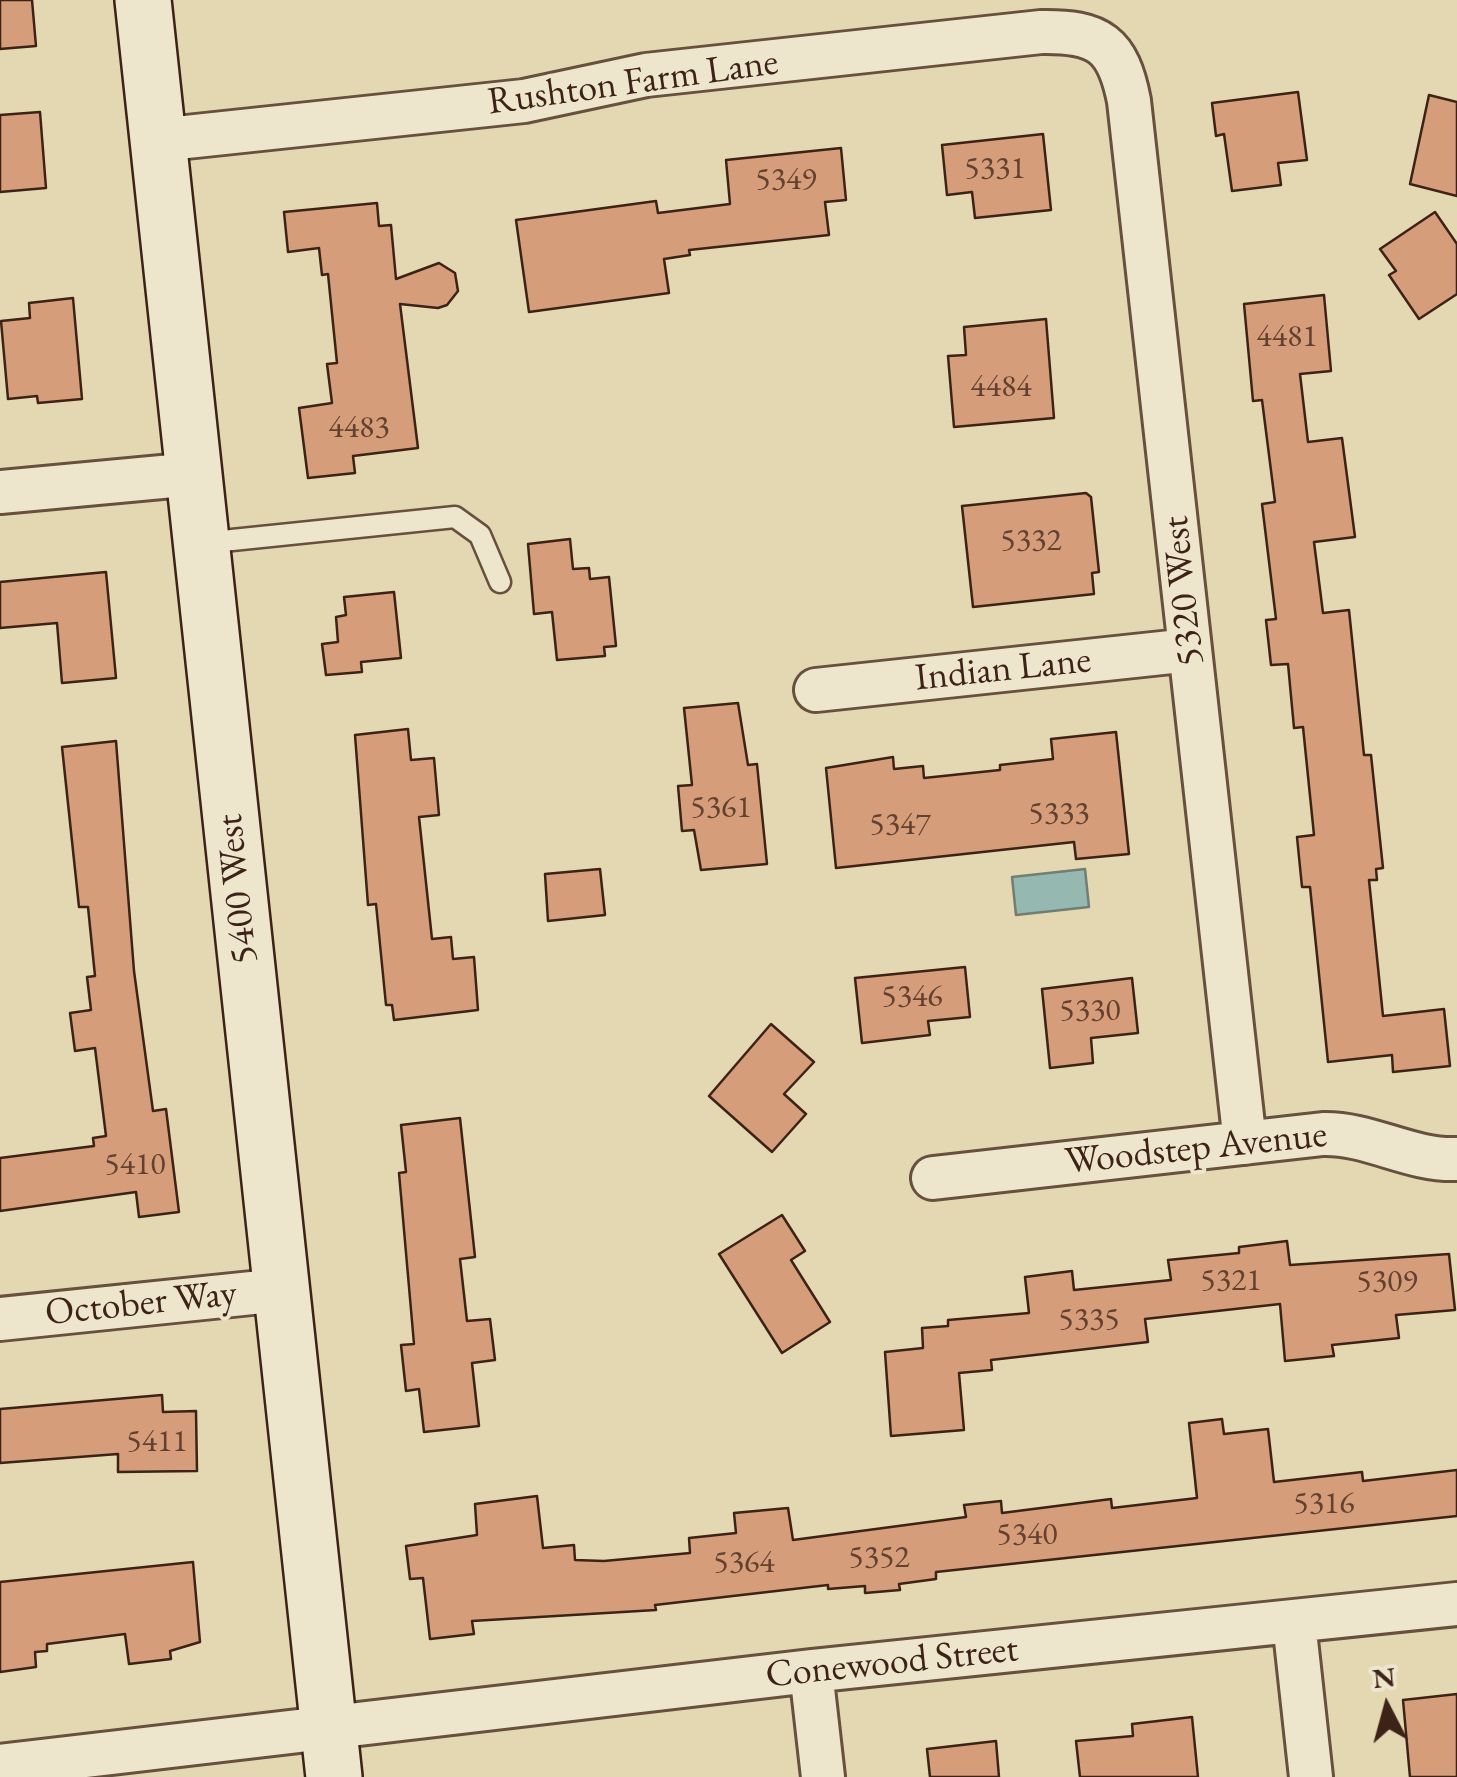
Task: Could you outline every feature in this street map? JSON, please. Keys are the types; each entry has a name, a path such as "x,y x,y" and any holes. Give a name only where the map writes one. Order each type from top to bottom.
{"street":[{"name":"5400 West","path":"143,0 331,1754"},
{"name":"Rushton Farm Lane","path":"158,140 524,101 646,75 1042,32 1086,36 1107,45"},
{"name":"5320 West","path":"1107,45 1118,61 1129,101 1245,1143"},
{"path":"0,492 194,474"},
{"name":"Indian Lane","path":"816,690 1190,650"},
{"name":"Woodstep Avenue","path":"933,1178 1323,1134 1357,1134 1425,1157 1457,1159"},
{"name":"October Way","path":"0,1319 282,1290"},
{"name":"Conewood Street","path":"0,1766 331,1754 811,1671 1457,1604"},
{"path":"1294,1622 1311,1777"},
{"path":"811,1671 823,1777"}],"lane":[{"path":"201,543 455,517 480,535 500,582"}],"water":[{"path":"1085,869 1089,907 1016,915 1012,877"}],"building":[{"path":"0,0 32,0 36,46 0,49"},
{"path":"1298,92 1307,160 1278,163 1281,185 1232,191 1224,134 1216,136 1212,103"},
{"path":"1429,95 1457,102 1457,196 1410,184"},
{"path":"40,112 46,188 0,192 0,115"},
{"path":"1043,134 1051,210 975,218 972,192 947,195 942,145"},
{"path":"841,148 846,200 825,202 829,235 689,250 690,255 664,259 669,293 529,312 516,220 656,201 658,213 730,204 726,160"},
{"path":"377,203 379,226 391,225 396,279 439,263 455,273 458,291 447,305 438,308 400,304 418,448 353,456 355,473 308,478 299,408 332,403 327,364 337,363 328,274 322,275 319,248 288,252 284,212"},
{"path":"1435,212 1457,244 1457,294 1419,319 1389,275 1396,271 1380,249"},
{"path":"1324,295 1331,371 1300,374 1308,442 1342,438 1355,537 1314,542 1323,613 1349,610 1364,755 1371,755 1383,868 1376,869 1377,880 1369,880 1383,1016 1444,1009 1450,1066 1393,1072 1392,1055 1328,1062 1310,887 1302,887 1297,837 1314,835 1303,727 1294,728 1288,664 1271,665 1266,620 1276,619 1262,504 1275,502 1262,400 1253,401 1244,304"},
{"path":"73,298 82,399 38,403 37,396 8,399 1,321 30,318 29,303"},
{"path":"1046,319 1054,418 954,427 948,356 966,355 964,327"},
{"path":"1086,493 1091,497 1099,572 1092,573 1094,594 973,607 962,506"},
{"path":"570,539 573,569 589,568 590,579 609,577 616,646 604,647 605,656 557,660 552,612 534,614 528,544"},
{"path":"106,572 116,678 62,683 57,623 0,628 0,582"},
{"path":"394,592 401,658 361,662 362,672 326,675 322,644 338,642 336,617 346,615 344,597"},
{"path":"738,703 748,765 757,764 767,864 701,870 694,830 682,831 678,786 692,785 684,708"},
{"path":"408,729 411,760 434,758 439,815 419,817 432,939 451,937 453,959 474,957 478,1010 394,1020 392,1005 386,1005 376,904 368,905 355,735"},
{"path":"1116,732 1129,854 1076,859 1074,842 836,868 826,768 893,757 894,769 923,766 924,778 1000,770 1000,765 1053,759 1051,739"},
{"path":"116,741 134,971 153,1111 166,1109 179,1212 139,1217 136,1192 0,1211 0,1158 94,1146 93,1138 106,1136 95,1048 75,1051 70,1013 91,1010 87,977 95,976 88,907 79,907 62,747"},
{"path":"600,869 605,915 548,921 545,874"},
{"path":"965,967 970,1017 928,1021 930,1035 862,1043 855,978"},
{"path":"1132,978 1138,1033 1091,1038 1093,1063 1050,1068 1042,989"},
{"path":"771,1024 814,1062 784,1094 806,1114 772,1152 709,1096"},
{"path":"460,1118 475,1257 460,1259 467,1321 490,1319 495,1360 472,1363 479,1426 424,1432 419,1389 406,1391 401,1345 414,1344 399,1173 406,1172 401,1125"},
{"path":"782,1215 805,1251 791,1260 830,1322 782,1353 719,1254"},
{"path":"1287,1241 1290,1265 1449,1254 1455,1310 1396,1315 1399,1338 1332,1345 1334,1356 1285,1361 1280,1304 1145,1319 1148,1342 991,1360 992,1370 959,1373 964,1430 891,1436 885,1352 923,1348 922,1328 948,1326 948,1320 1029,1313 1025,1277 1072,1271 1074,1290 1171,1280 1168,1260 1239,1253 1239,1247"},
{"path":"162,1395 163,1412 196,1411 197,1471 118,1472 118,1454 0,1463 0,1409"},
{"path":"1222,1419 1224,1434 1268,1429 1274,1482 1362,1472 1363,1481 1457,1470 1457,1516 936,1572 936,1579 899,1584 900,1590 865,1593 865,1586 828,1589 828,1585 655,1605 656,1610 472,1621 474,1634 430,1639 423,1578 410,1579 406,1546 477,1535 475,1504 537,1496 543,1548 574,1545 575,1560 604,1561 690,1553 689,1538 736,1533 734,1513 788,1508 793,1540 966,1517 964,1505 1001,1501 1002,1513 1111,1499 1112,1508 1197,1498 1189,1423"},
{"path":"193,1562 200,1642 170,1651 171,1659 129,1664 125,1634 47,1644 47,1651 35,1652 36,1667 0,1672 0,1582"},
{"path":"1457,1694 1457,1777 1410,1777 1403,1700"},
{"path":"1192,1717 1198,1777 1080,1777 1076,1741 1133,1736 1132,1724"},
{"path":"996,1741 999,1777 930,1777 927,1749"}]}
